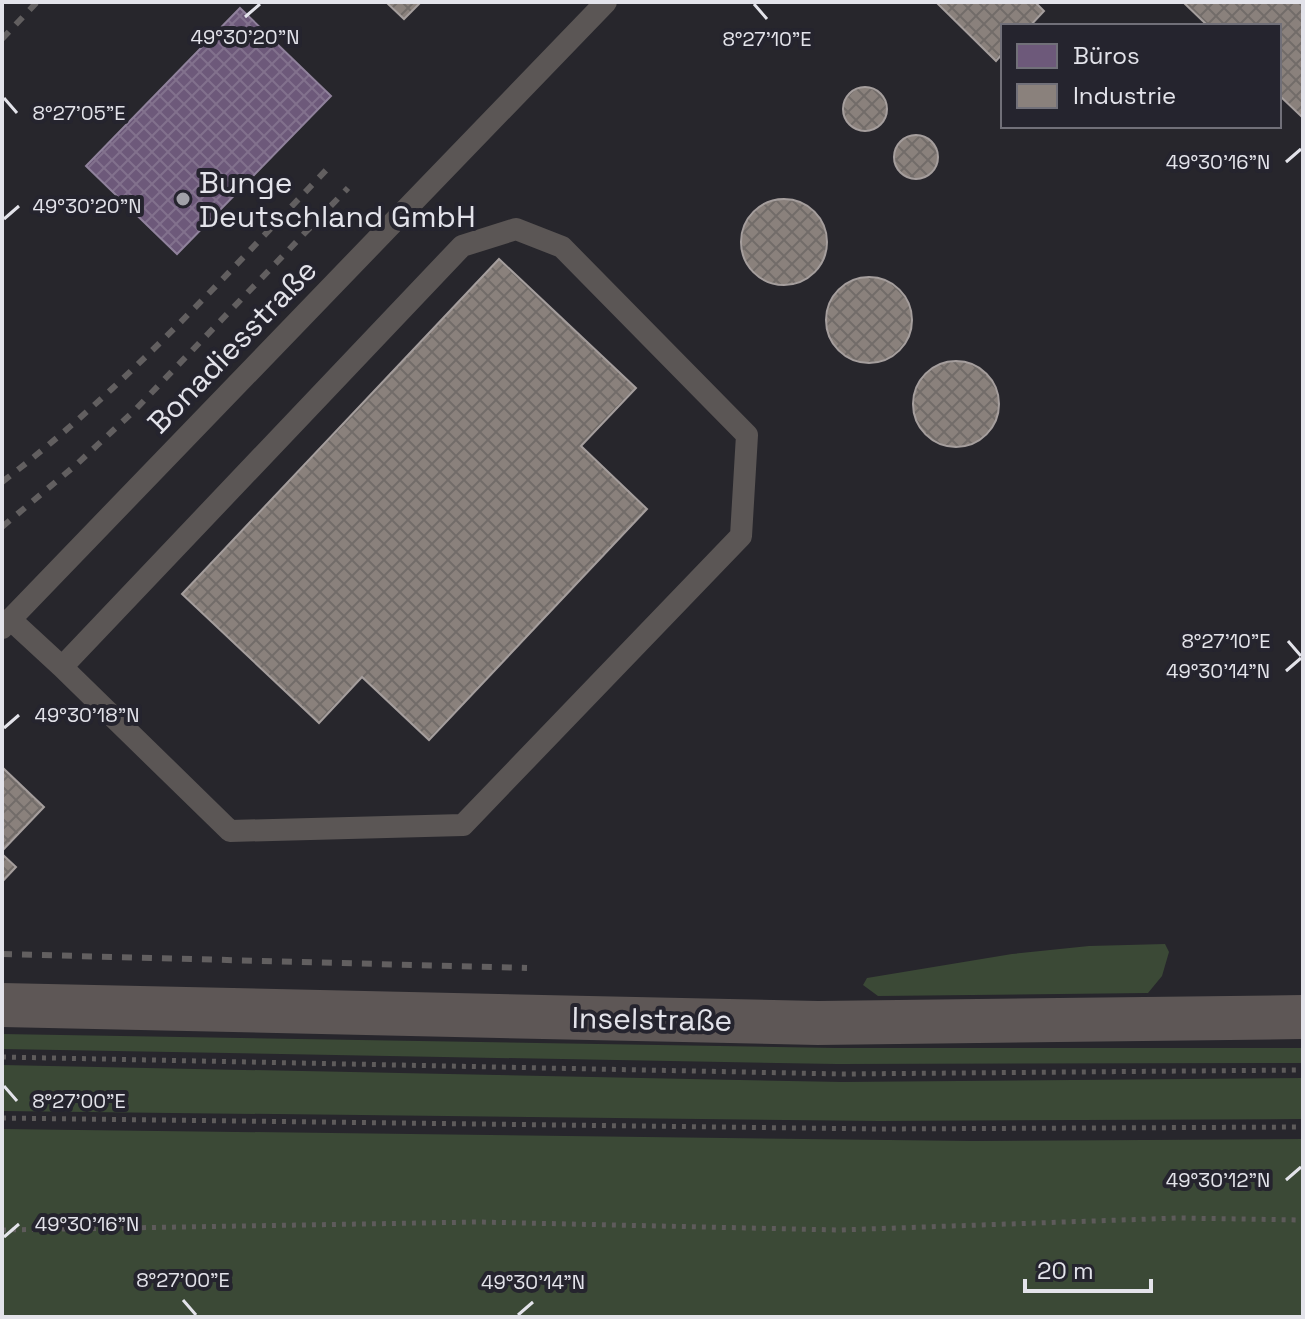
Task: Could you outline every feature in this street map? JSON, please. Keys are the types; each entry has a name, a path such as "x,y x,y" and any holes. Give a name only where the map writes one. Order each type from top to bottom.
{"street":[{"name":"Inselstraße","path":"2,1005 818,1023 1303,1017"}],"lane":[{"name":"Bonadiesstraße","path":"6,623 606,2"},
{"path":"6,623 62,667 230,831 463,825 741,536 747,435 562,247 516,229 462,246 62,667"}],"path":[{"path":"2,1057 842,1074 1303,1070"},
{"path":"2,1118 878,1129 1303,1127"},
{"path":"2,1230 479,1222 839,1230 1178,1218 1303,1220"}],"green space":[{"path":"1165,944 1169,952 1162,976 1148,993 878,996 863,985 867,978 1012,954 1089,946"},
{"path":"2,1034 836,1048 1303,1048 1303,1063 837,1064 2,1049"},
{"path":"2,1065 842,1082 1303,1078 1303,1119 879,1121 2,1111"},
{"path":"2,1129 973,1141 1303,1139 1303,1317 2,1317"}],"building: Büros":[{"path":"240,8 331,96 177,254 86,166"}],"building: Industrie":[{"path":"386,2 421,2 404,19"},
{"path":"936,2 1035,2 1044,11 1032,24 1001,24 1001,55 996,61"},
{"path":"1183,2 1303,2 1303,118 1281,97 1281,24 1206,24"},
{"path":"865,87 880,94 887,109 880,124 865,131 850,124 843,109 850,94"},
{"path":"916,135 931,142 938,157 931,172 916,179 901,172 894,157 901,142"},
{"path":"776,199 792,199 815,211 824,225 827,242 824,259 815,273 792,285 776,285 760,278 748,266 741,250 741,234 748,218 760,206"},
{"path":"499,259 636,388 581,446 647,509 429,740 362,677 319,723 182,594"},
{"path":"861,277 877,277 900,289 909,303 912,320 909,337 900,351 877,363 861,363 845,356 833,344 826,328 826,312 833,296 845,284"},
{"path":"948,361 964,361 987,373 996,387 999,404 996,421 987,435 964,447 948,447 932,440 920,428 913,412 913,396 920,380 932,368"},
{"path":"2,767 44,807 2,851"},
{"path":"2,854 16,867 2,882"}],"railway":[{"path":"2,39 37,2"},
{"path":"2,482 131,371 329,167"},
{"path":"2,527 134,411 348,188"},
{"path":"2,954 527,968"}],"place":[{"name":"Bunge Deutschland GmbH","path":"183,199"}]}
